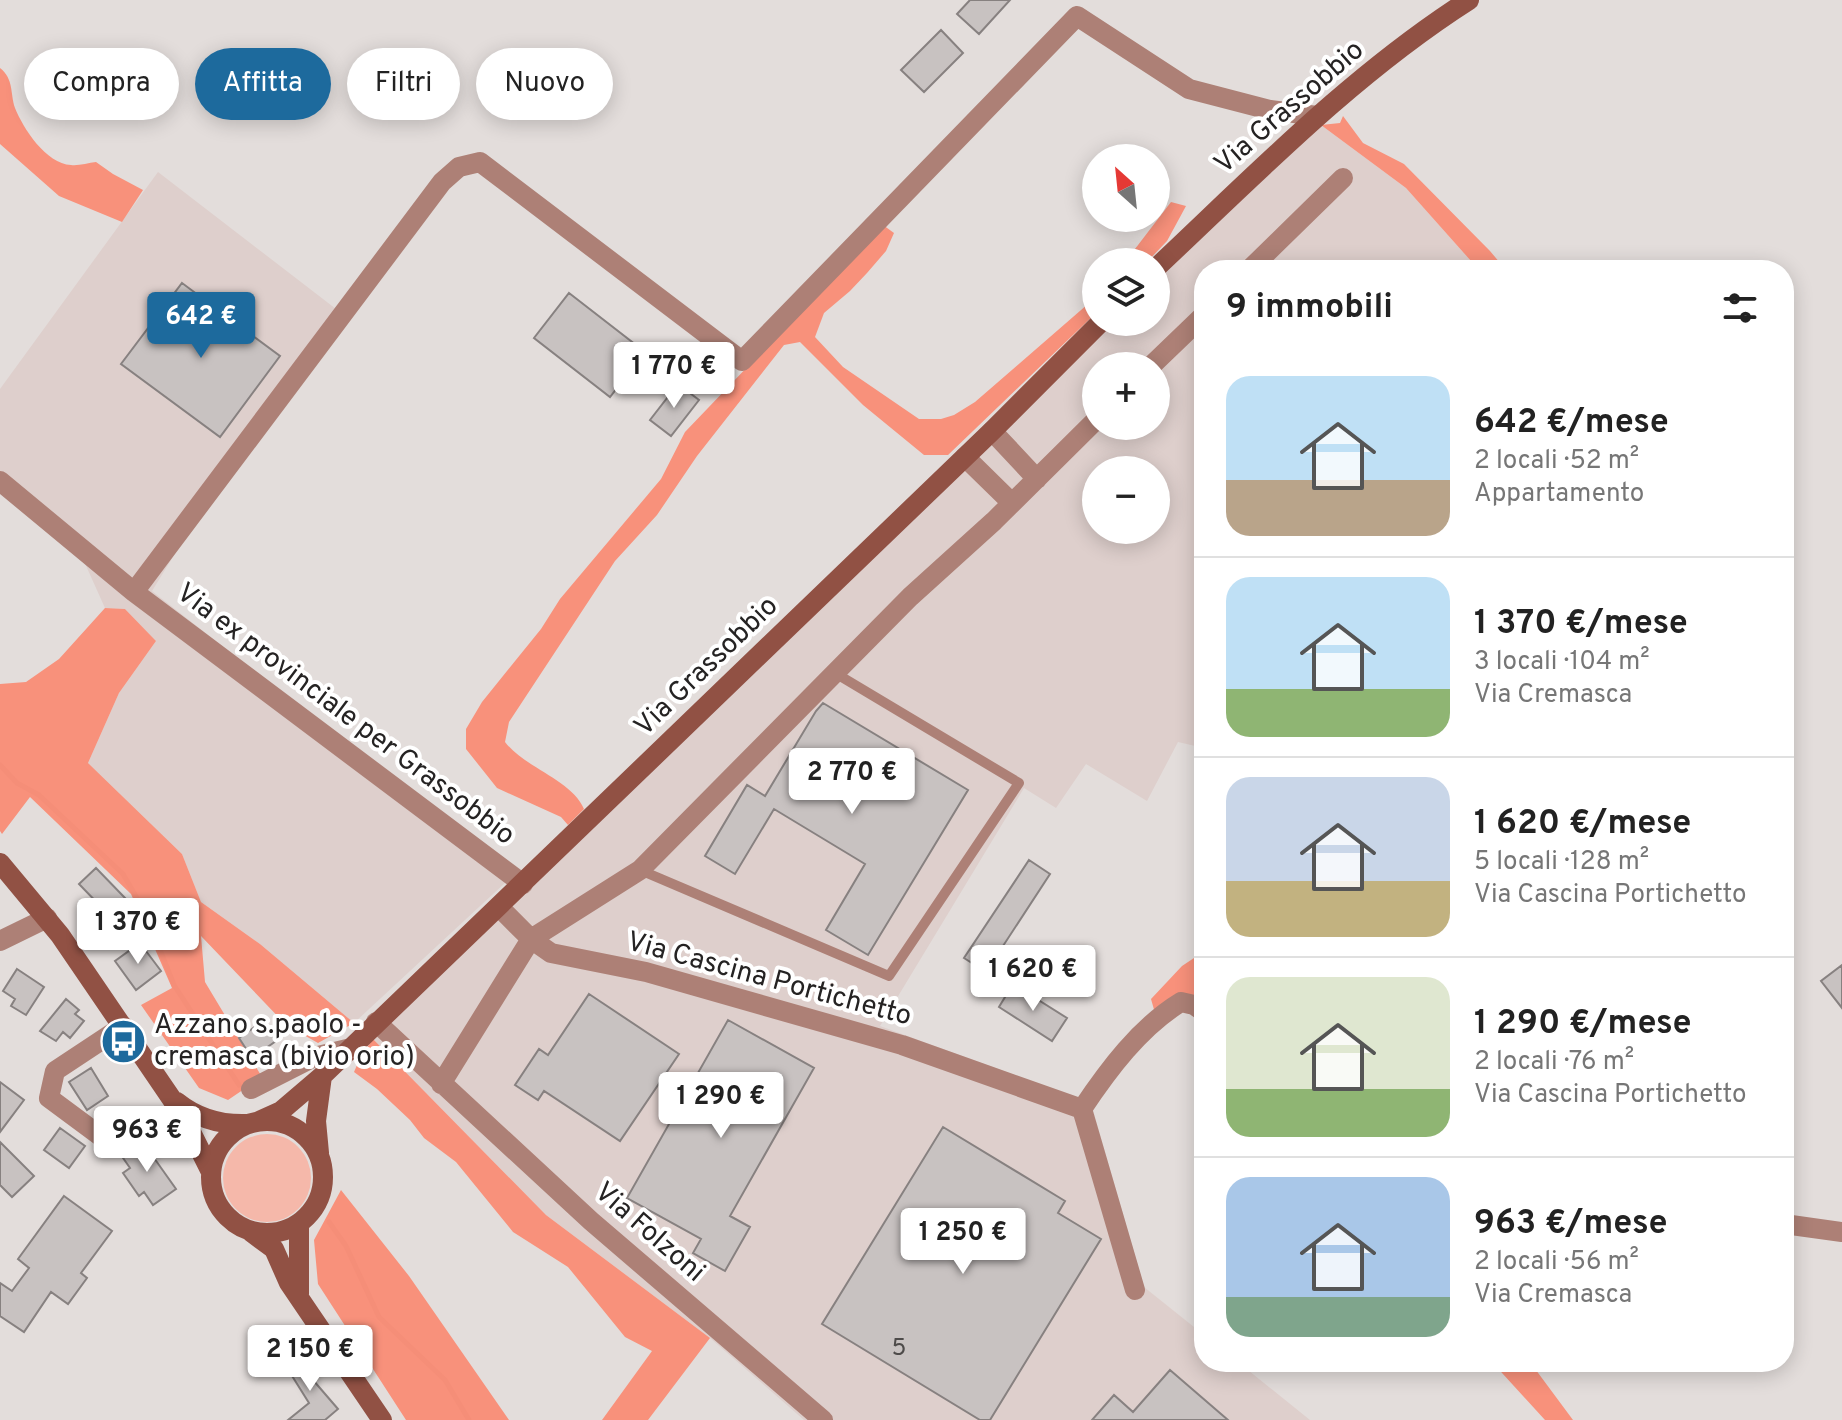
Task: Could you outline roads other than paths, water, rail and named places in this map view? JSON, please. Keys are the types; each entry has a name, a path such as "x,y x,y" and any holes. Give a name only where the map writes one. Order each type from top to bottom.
{"street":[{"name":"Via Grassobbio","path":"1170,255 1317,116 1469,0"},
{"name":"Via ex provinciale per Grassobbio","path":"134,592 442,182 459,167 480,162 742,361 1077,16 1189,89 1270,110 1317,116"},
{"path":"1259,260 1343,178"},
{"path":"1166,352 1194,325"},
{"name":"Via Grassobbio","path":"254,1122 281,1111 322,1076 1087,336"},
{"path":"992,431 1037,479"},
{"path":"441,1084 531,939 640,870 910,597 1082,434"},
{"path":"965,457 1012,503"},
{"name":"Via ex provinciale per Grassobbio","path":"0,481 134,592 523,884"},
{"path":"0,863 47,918 193,1132 210,1170 211,1187 221,1210 233,1222 274,1249 289,1283 382,1420"},
{"name":"Via Cascina Portichetto","path":"499,907 531,939 551,953 646,972 902,1045 1082,1109"},
{"path":"0,941 47,918"},
{"path":"1135,1290 1082,1109 1108,1071 1167,1011 1181,1002 1194,1005"},
{"name":"Via Folzoni","path":"376,1022 591,1221 823,1420"},
{"path":"103,1138 49,1098 55,1071 123,1026"},
{"name":"Via Grassobbio","path":"251,1089 314,1057 347,1049"},
{"path":"248,1230 274,1232 299,1223 311,1212 320,1196 323,1177 316,1121 322,1076"},
{"path":"170,1096 204,1118 233,1124 280,1122 297,1129 311,1141 320,1157"},
{"path":"210,1170 222,1141 238,1128 254,1122"},
{"path":"299,1223 299,1294"},
{"path":"1794,1225 1842,1232"}],"lane":[{"path":"640,870 889,976 1019,783 834,673"}],"waterway":[{"path":"0,765 17,783 39,795 123,874 145,912 174,985 239,1085"},
{"path":"329,1222 346,1246 379,1317 445,1380 469,1420"}],"place":[{"name":"Azzano s.paolo - cremasca (bivio orio)","path":"123,1042"}]}
